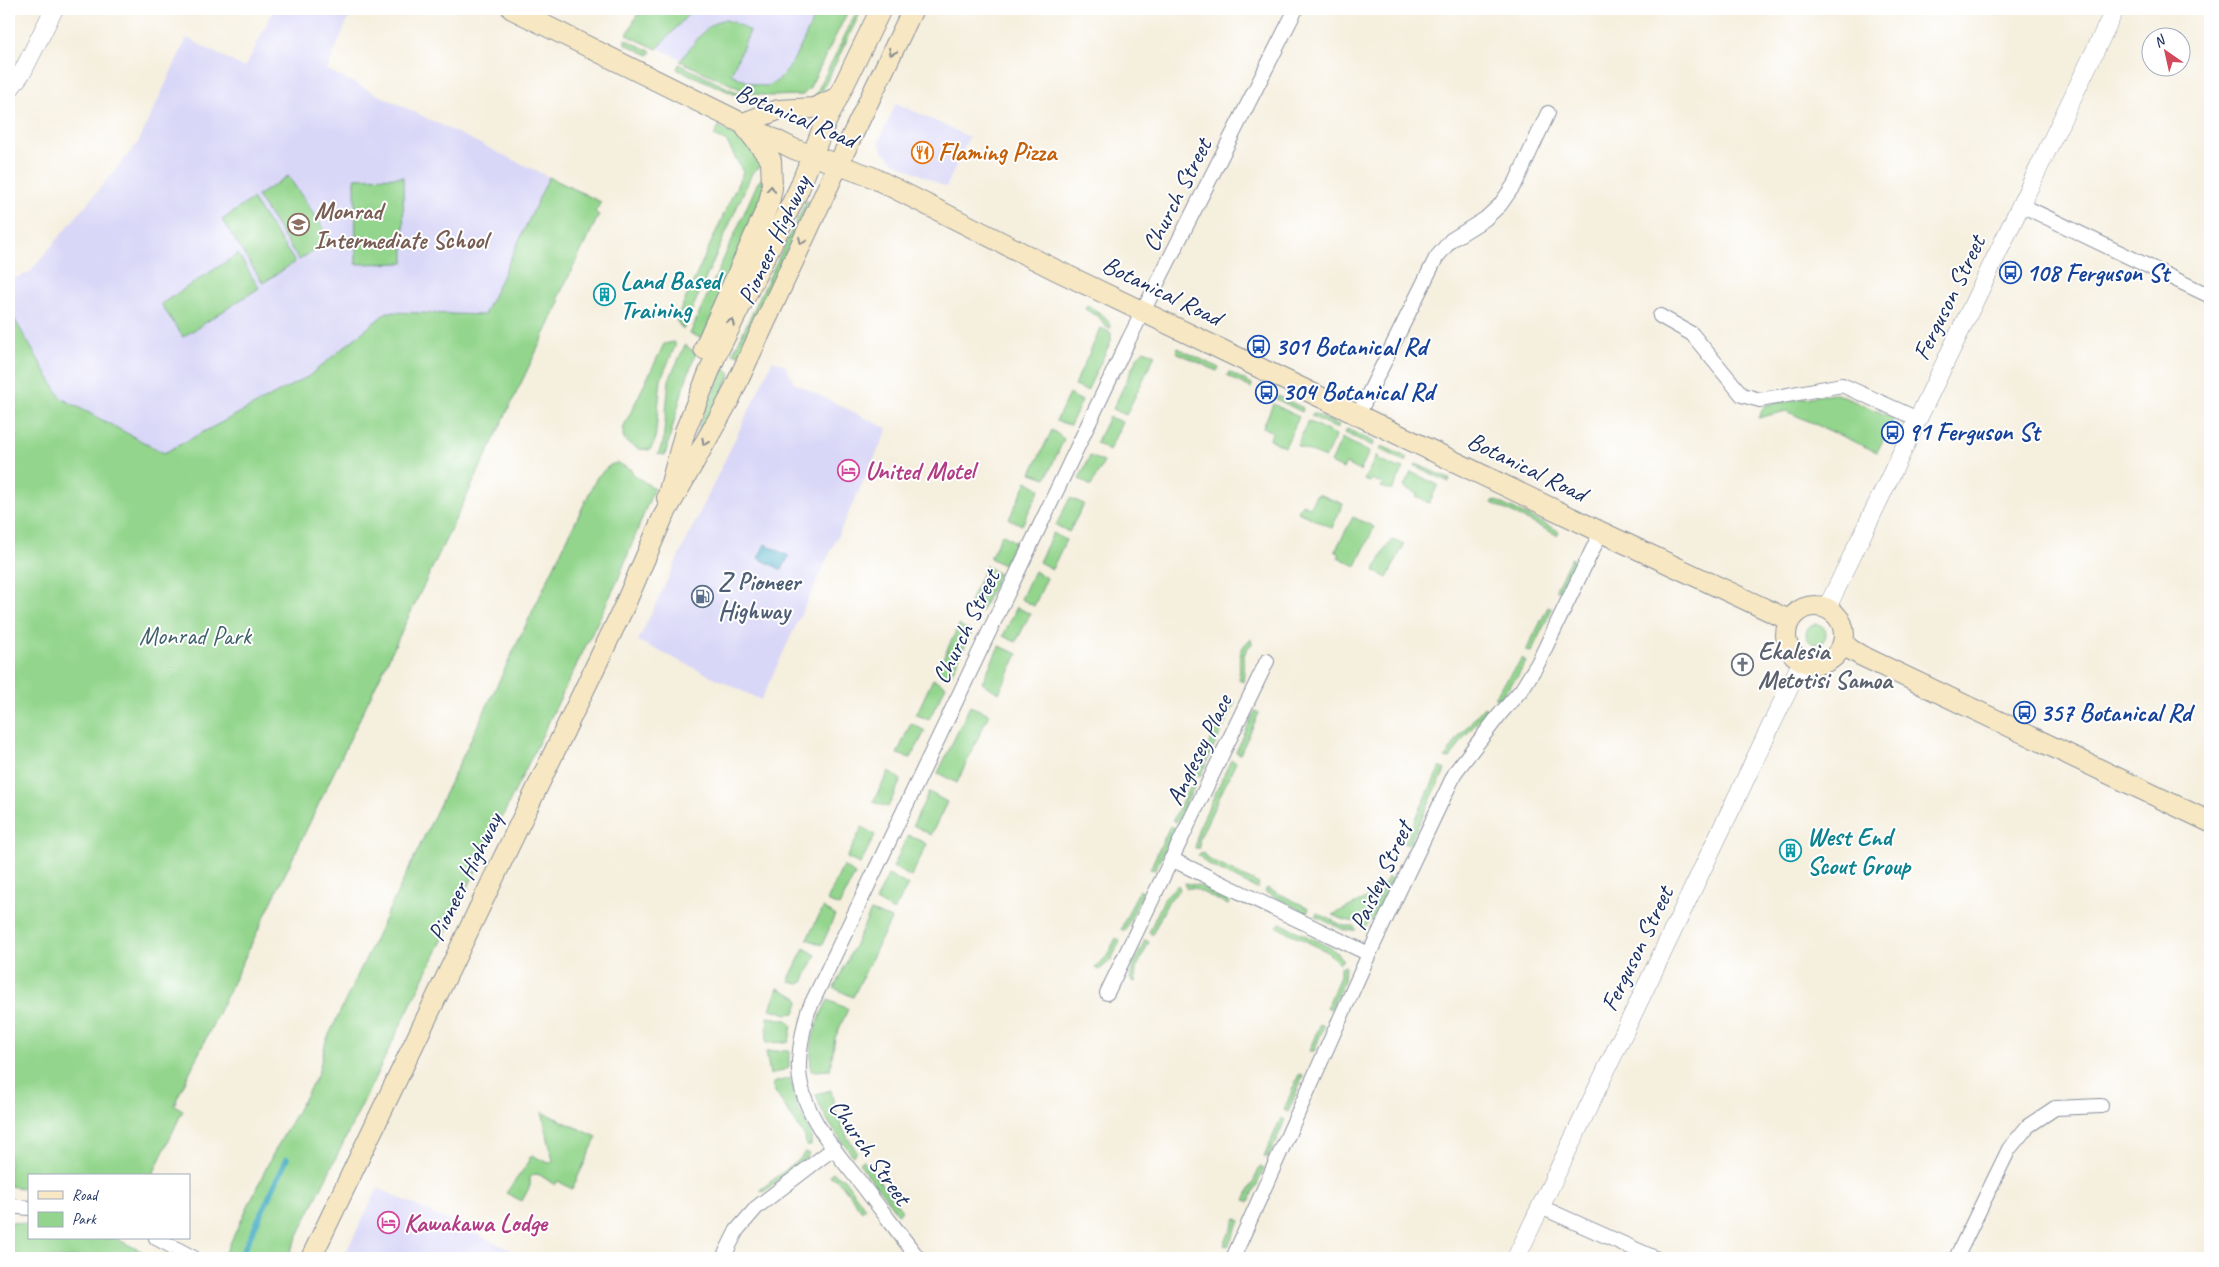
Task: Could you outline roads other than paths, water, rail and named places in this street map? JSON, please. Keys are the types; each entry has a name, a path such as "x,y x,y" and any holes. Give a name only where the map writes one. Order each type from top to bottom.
{"main road":[{"name":"Botanical Road","path":"512,9 794,149 872,177 1143,312 1789,620"},
{"name":"Pioneer Highway","path":"663,517 671,476 685,431 716,355 799,189 823,128 881,9"},
{"name":"Pioneer Highway","path":"311,1258 623,609 663,517 729,400 913,9"},
{"path":"685,431 700,357 769,203 772,188 771,160 742,123 778,110 814,108 838,97"},
{"path":"1818,606 1827,608 1834,612 1843,626 1843,642 1834,656 1827,661 1810,664 1802,661 1795,656 1787,643 1786,636 1789,620 1802,608 1818,606"},
{"path":"1843,642 1860,655 2210,822"}],"street":[{"path":"9,90 23,72 54,9"},
{"name":"Church Street","path":"918,1258 834,1148 813,1115 804,1093 799,1071 803,1029 808,1011 1143,312 1296,9"},
{"name":"Ferguson Street","path":"1827,608 2021,205 2110,10"},
{"path":"1358,415 1436,258 1451,240 1485,219 1500,205 1516,182 1548,113"},
{"path":"2021,205 2210,296"},
{"path":"1660,316 1692,334 1742,395 1760,400 1842,386 1918,419"},
{"name":"Paisley Street","path":"1233,1258 1369,954 1456,771 1481,737 1522,689 1601,532"},
{"name":"Anglesey Place","path":"1107,993 1266,661"},
{"name":"Ferguson Street","path":"1516,1258 1802,661"},
{"path":"1171,859 1369,954"},
{"path":"1956,1258 2009,1148 2028,1126 2055,1108 2101,1106"},
{"path":"723,1258 737,1230 757,1207 834,1148"},
{"path":"9,1206 28,1208"},
{"path":"1541,1207 1654,1258"},
{"path":"160,1240 194,1258"}],"water":[{"path":"765,544 789,556 782,570 758,558"}],"waterway":[{"path":"240,1258 287,1159"}],"place":[{"name":"Flaming Pizza","path":"922,152"},
{"name":"Monrad Intermediate School","path":"298,225"},
{"name":"108 Ferguson St","path":"2010,273"},
{"name":"Land Based Training","path":"604,295"},
{"name":"301 Botanical Rd","path":"1259,347"},
{"name":"304 Botanical Rd","path":"1266,392"},
{"name":"91 Ferguson St","path":"1892,432"},
{"name":"United Motel","path":"849,471"},
{"name":"Z Pioneer Highway","path":"702,596"},
{"name":"Ekalesia Metotisi Samoa","path":"1742,665"},
{"name":"357 Botanical Rd","path":"2024,713"},
{"name":"West End Scout Group","path":"1791,851"},
{"name":"Kawakawa Lodge","path":"388,1223"}],"park label":[{"name":"Monrad Park","path":"195,636"}]}
